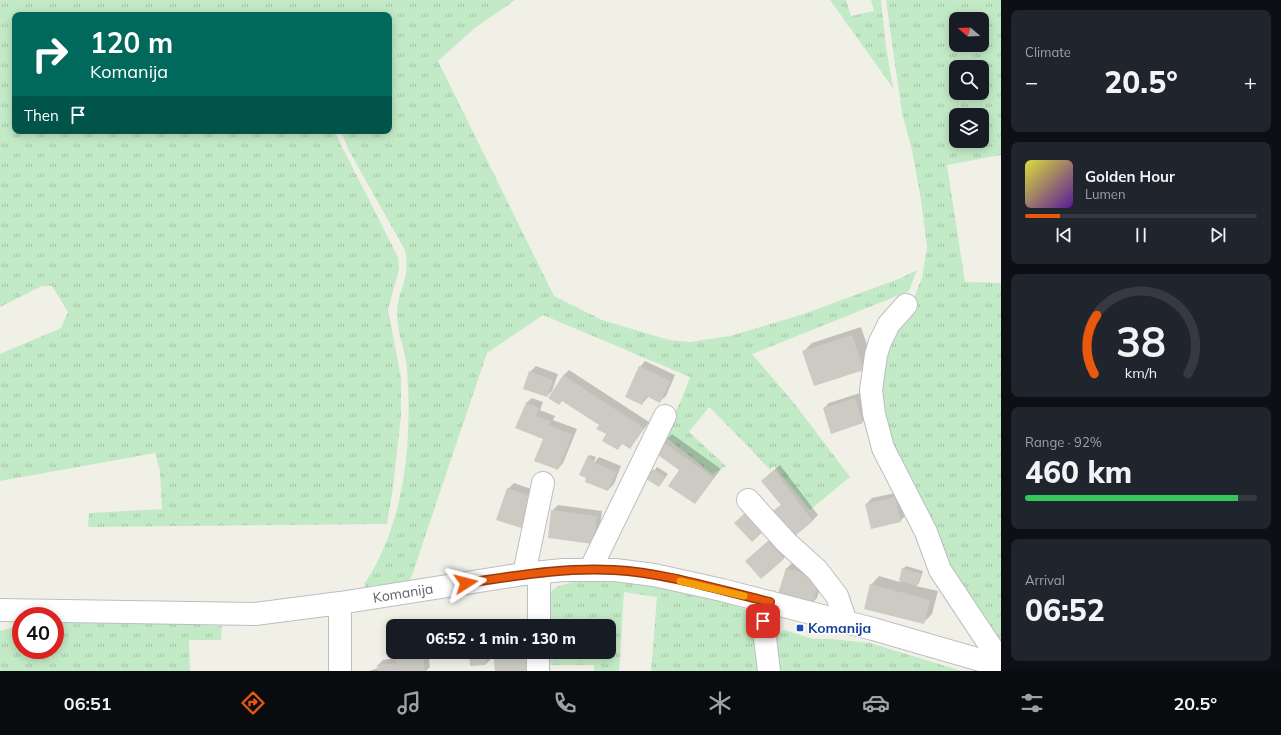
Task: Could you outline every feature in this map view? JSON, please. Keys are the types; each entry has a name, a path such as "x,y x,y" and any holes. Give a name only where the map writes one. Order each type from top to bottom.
{"street":[{"path":"906,305 889,324 880,342 876,355 871,390 874,414 883,448 926,532 940,570 1001,662"},
{"path":"590,570 665,416"},
{"path":"537,619 532,574 543,483"},
{"path":"748,500 786,542 817,570 837,596 846,622"},
{"name":"Komanija","path":"0,610 255,614 340,604 562,570 615,570 654,575 770,602 873,629 1001,666"},
{"path":"770,602 763,621 770,671"},
{"path":"340,604 340,671"},
{"path":"538,659 538,671"}],"green space":[{"path":"0,0 515,0 476,27 438,61 554,296 602,320 669,340 690,342 730,336 804,314 901,278 917,270 909,291 752,354 794,403 850,477 810,510 774,466 770,470 709,407 689,432 726,466 712,474 663,435 680,403 690,377 543,315 487,353 409,584 365,588 365,583 379,559 390,533 398,507 407,452 407,369 397,322 399,298 405,277 406,261 405,250 348,149 342,134 392,134 392,12 12,12 12,134 336,134 398,257 399,270 388,309 401,378 401,415 393,488 387,524 88,527 89,513 162,509 160,471 155,453 0,481 0,354 61,328 68,312 52,286 42,286 0,307"},
{"path":"830,0 846,0 851,16 874,11 871,0 881,0 886,47 893,88"},
{"path":"886,0 1001,0 1001,155 947,165 965,282 1001,283 1001,641 993,639 972,610 889,448 876,390 893,328 912,302 922,278 927,247 921,200 912,150 902,113"},
{"path":"579,580 653,584 705,595 750,611 764,671 651,671 657,597 624,592 619,671 594,671 594,665 543,665 543,659 616,659 616,619 544,619 546,596 556,587"},
{"path":"64,621 222,626 221,640 189,640 190,671 0,671 0,631 12,628 12,659 64,659"},
{"path":"785,630 813,639 831,639 870,643 962,671 775,671 771,645 777,633"}],"building":[{"path":"852,335 864,370 814,386 802,351"},
{"path":"639,366 670,381 660,403 646,396 642,405 625,397"},
{"path":"529,371 553,380 547,397 523,389"},
{"path":"563,375 644,428 630,449 622,444 618,450 602,441 606,434 596,429 599,425 562,401 559,405 548,398"},
{"path":"855,398 863,423 831,434 823,408"},
{"path":"526,403 539,408 536,416 550,421 548,425 572,435 558,470 534,461 543,439 515,428"},
{"path":"663,442 714,478 695,504 668,486 679,470 655,453"},
{"path":"587,457 594,460 593,462 616,472 608,491 585,482 586,478 579,475"},
{"path":"653,469 666,477 659,487 646,479"},
{"path":"774,470 813,521 790,540 769,514 781,505 761,481"},
{"path":"507,488 532,497 521,528 496,520"},
{"path":"895,497 901,522 871,529 865,504"},
{"path":"551,510 597,516 593,544 548,538"},
{"path":"746,512 764,531 752,542 734,523"},
{"path":"768,541 784,559 761,579 745,561"},
{"path":"786,568 813,576 819,581 812,605 778,594"},
{"path":"902,568 921,574 917,586 899,581"},
{"path":"870,584 930,600 924,624 864,609"},
{"path":"396,659 423,659 425,671 378,671 377,665 396,663"},
{"path":"470,659 485,659 486,665 470,666"},
{"path":"494,659 527,659 528,671 495,671"}],"slow traffic":[{"path":"680,581 744,596"}],"place":[{"name":"Komanija","path":"800,628"}],"route":[{"path":"466,583 562,570 615,570 654,575 770,602 763,621"}]}
